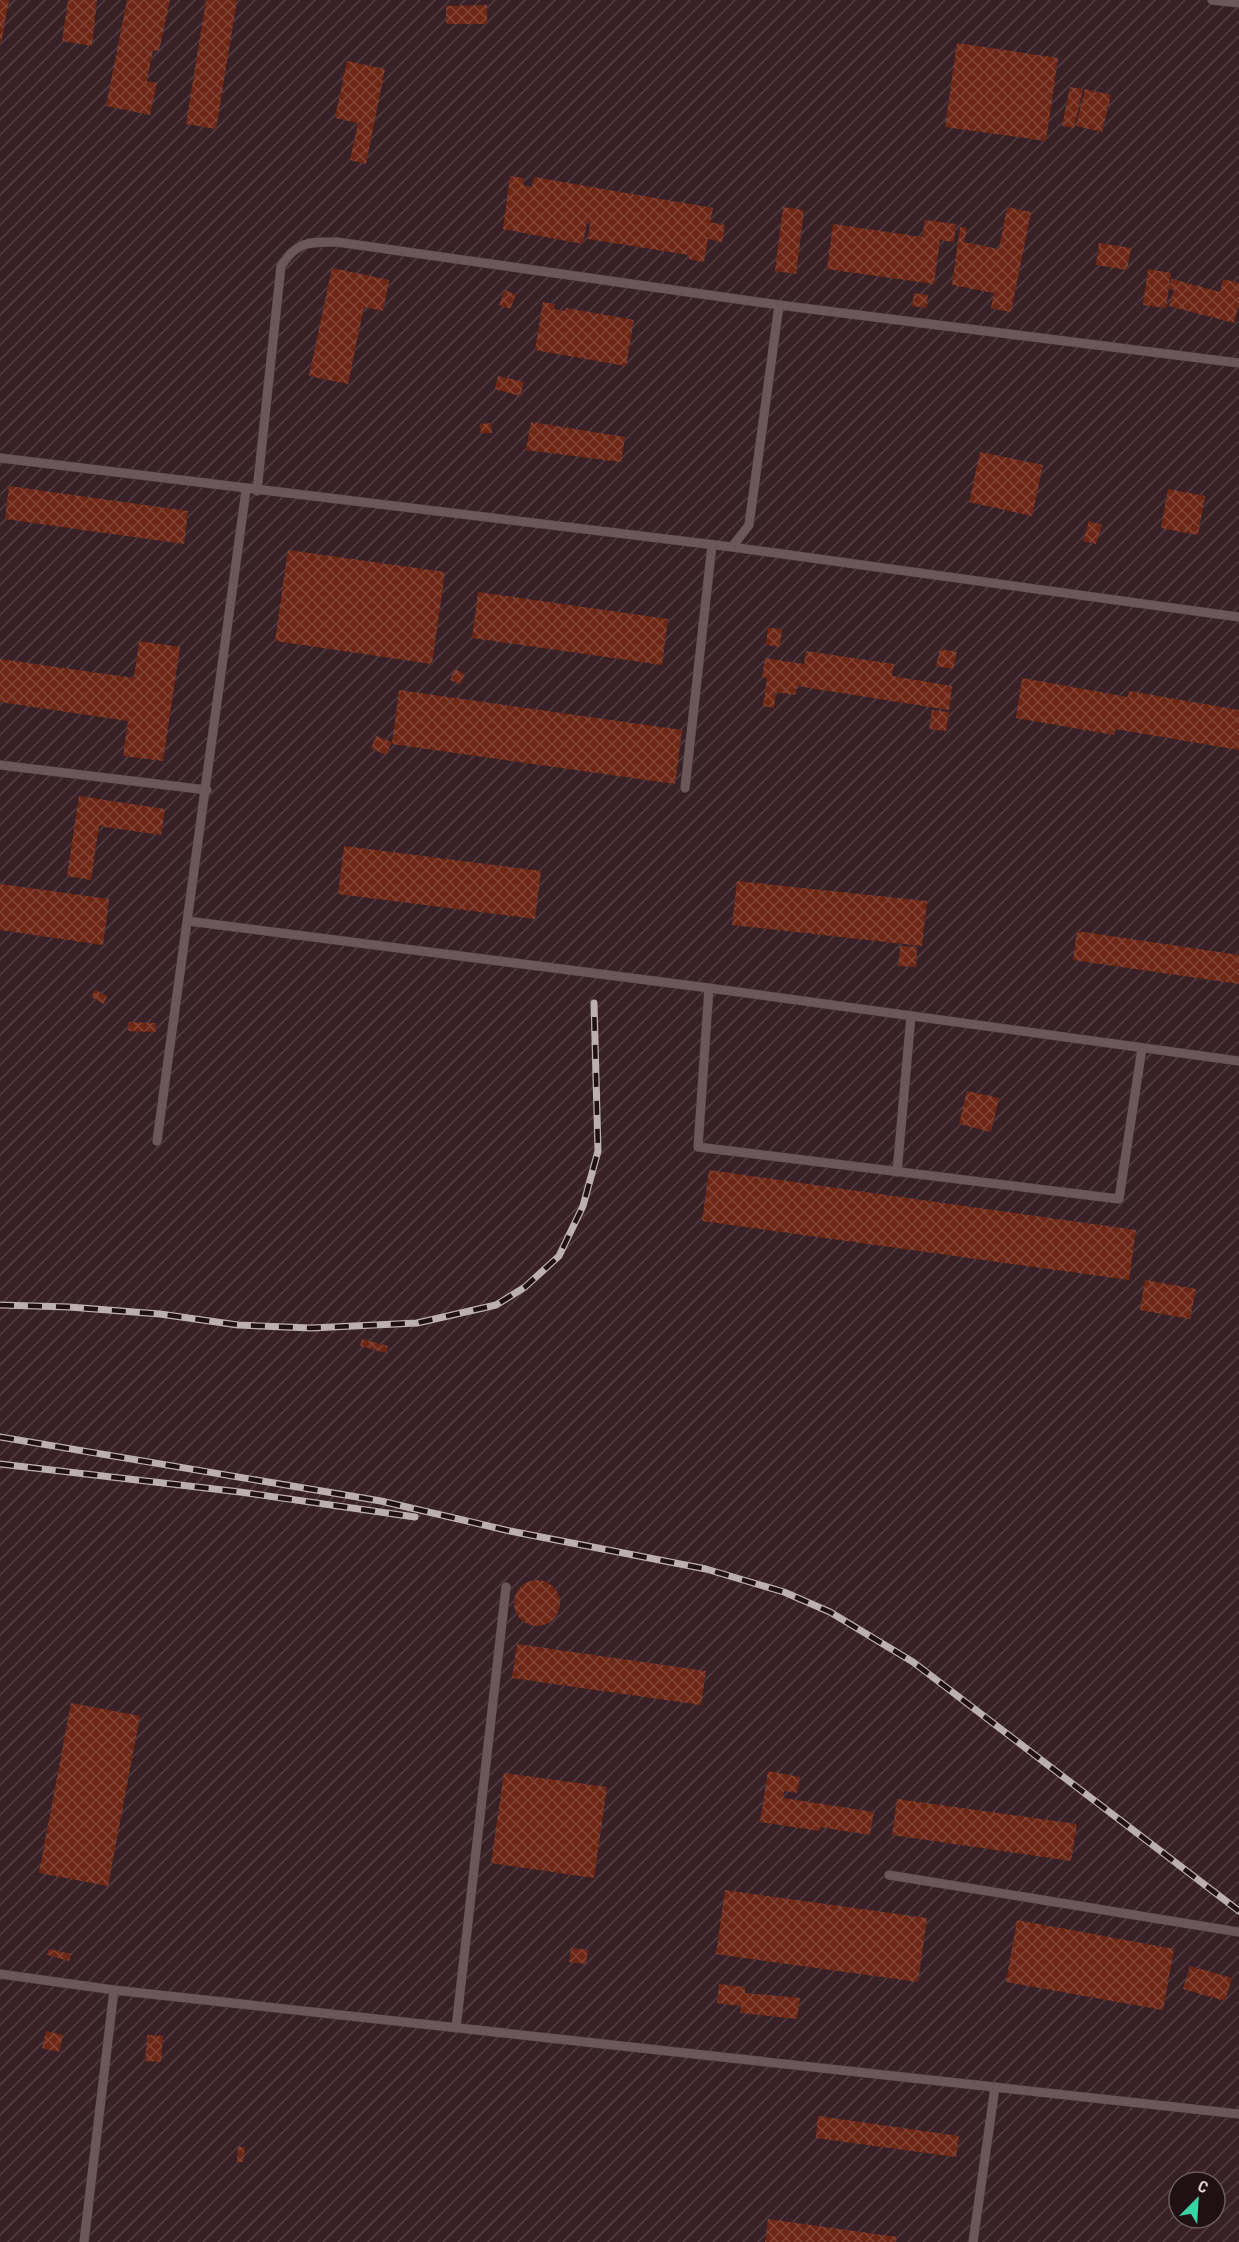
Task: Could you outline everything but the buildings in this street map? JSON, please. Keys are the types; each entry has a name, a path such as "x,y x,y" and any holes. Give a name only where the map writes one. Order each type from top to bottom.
{"lane":[{"path":"1212,0 1239,3"},
{"path":"257,491 281,266 290,253 308,242 337,242 779,305 1239,363"},
{"path":"732,547 749,525 779,305"},
{"path":"0,458 246,490 732,547 1239,617"},
{"path":"157,1141 207,790 246,490"},
{"path":"685,788 712,545"},
{"path":"0,765 207,790"},
{"path":"188,921 709,988 1239,1061"},
{"path":"709,988 699,1148 1119,1199 1142,1048"},
{"path":"897,1172 911,1016"},
{"path":"456,2028 506,1587"},
{"path":"889,1875 1239,1932"},
{"path":"0,1974 114,1990 1239,2114"},
{"path":"84,2242 114,1990"},
{"path":"973,2242 995,2087"}],"shaded area":[{"path":"0,0 1239,0 1239,2242 0,2242"}],"railway":[{"path":"0,1305 69,1307 160,1314 238,1325 311,1328 417,1323 496,1305 525,1287 559,1256 583,1206 598,1151 594,1003"},
{"path":"0,1437 381,1501 510,1531 706,1569 784,1592 830,1612 913,1662 1239,1911"},
{"path":"0,1464 240,1492 415,1517"}]}
